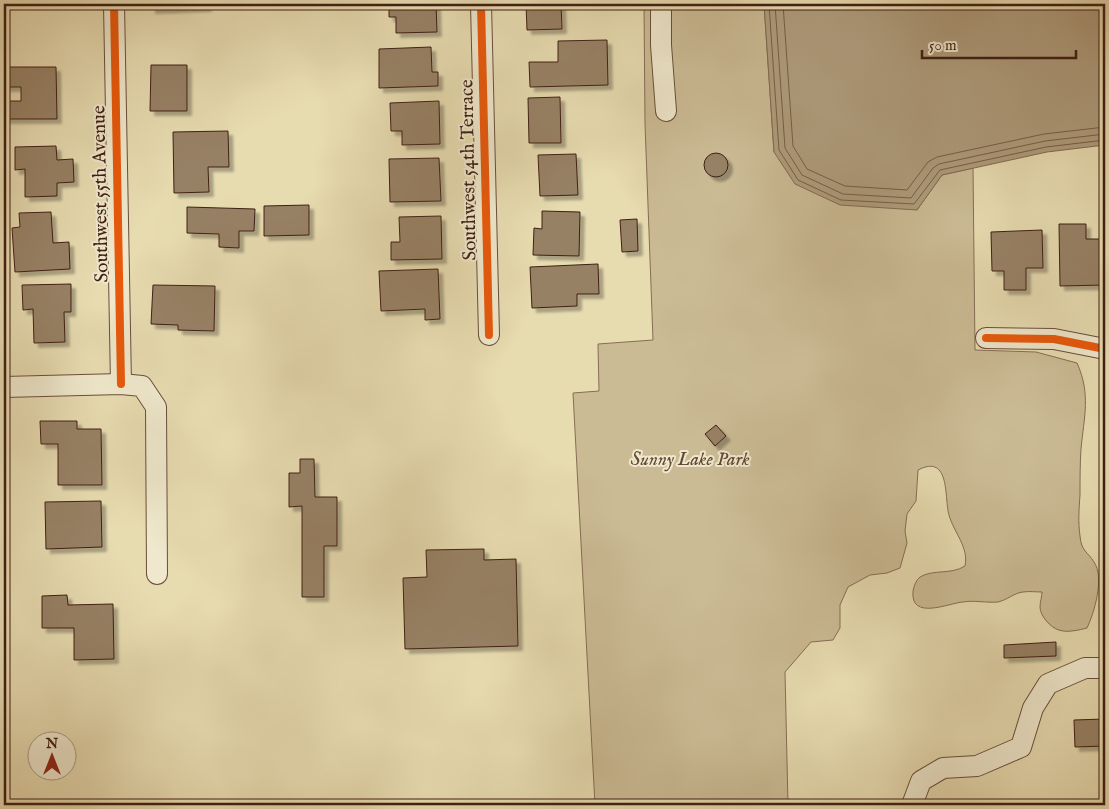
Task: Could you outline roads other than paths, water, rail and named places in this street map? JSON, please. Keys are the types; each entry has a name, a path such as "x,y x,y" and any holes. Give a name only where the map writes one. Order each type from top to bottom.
{"street":[{"name":"Southwest 55th Avenue","path":"114,4 121,384"},
{"name":"Southwest 54th Terrace","path":"481,4 489,335"},
{"path":"661,4 661,45 666,111"},
{"path":"986,338 1054,339 1105,349"},
{"path":"4,388 121,384 142,386 156,407 157,574"},
{"path":"912,805 921,780 943,768 977,766 1022,747 1033,708 1048,684 1086,668 1105,668"}],"water":[{"path":"764,4 1105,4 1105,145 1047,152 942,175 917,210 840,205 795,184 774,152"}],"park label":[{"name":"Sunny Lake Park","path":"690,460"}]}
